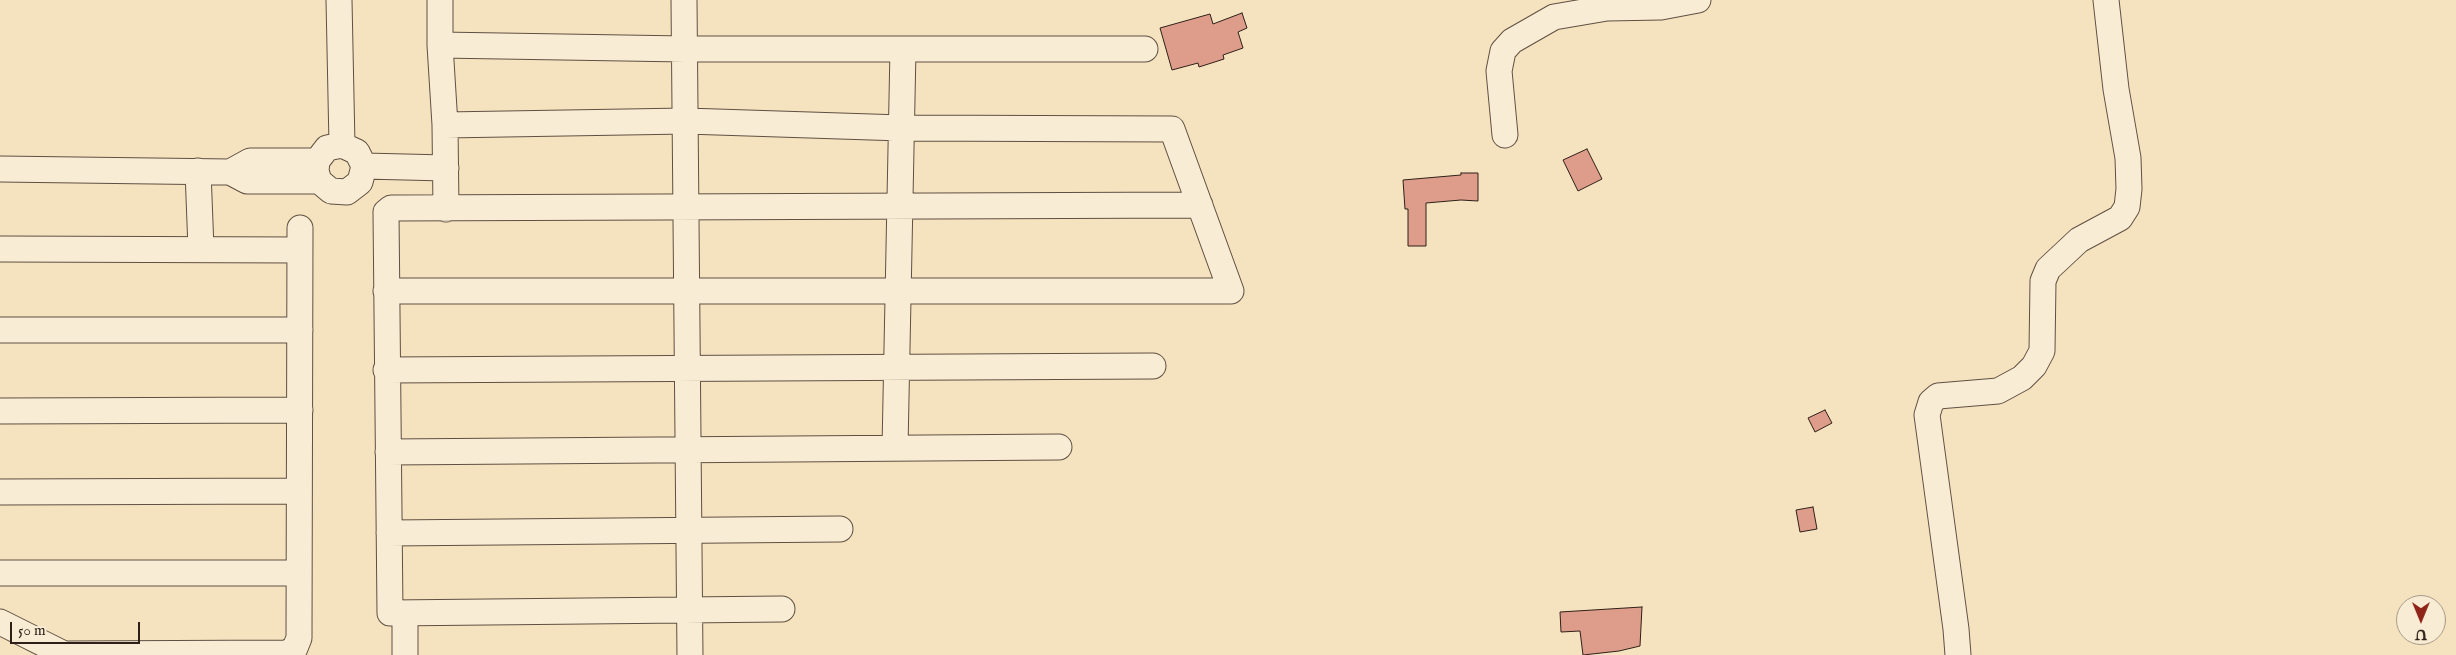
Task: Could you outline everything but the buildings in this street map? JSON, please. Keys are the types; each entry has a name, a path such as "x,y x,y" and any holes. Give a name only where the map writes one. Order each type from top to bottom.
{"street":[{"path":"339,0 342,145"},
{"path":"440,0 446,209"},
{"path":"684,0 690,655"},
{"path":"1505,135 1499,72 1503,51 1512,41 1554,17 1607,8 1661,7 1698,0"},
{"path":"1958,655 1927,414 1931,402 1938,396 1998,391 2022,378 2034,366 2042,351 2043,281 2048,268 2079,240 2120,218 2127,207 2129,189 2128,158 2116,89 2106,0"},
{"path":"440,45 685,49 1145,49"},
{"path":"895,448 903,49"},
{"path":"386,291 1231,291 1172,129 902,128 686,121 445,125"},
{"path":"0,169 230,172 250,161 318,171 331,191 347,192 360,182 364,166 357,152 342,145 327,148 318,171"},
{"path":"364,166 446,168"},
{"path":"198,171 201,249"},
{"path":"782,609 390,613 386,370 386,212 391,208 1200,205"},
{"path":"0,248 201,249 300,239 299,638 295,648 287,653 64,654 0,622"},
{"path":"0,330 300,330"},
{"path":"386,370 1153,366"},
{"path":"0,411 300,410"},
{"path":"388,452 1059,447"},
{"path":"0,492 299,490"},
{"path":"389,533 840,529"},
{"path":"0,573 299,573"},
{"path":"405,613 406,655"}]}
